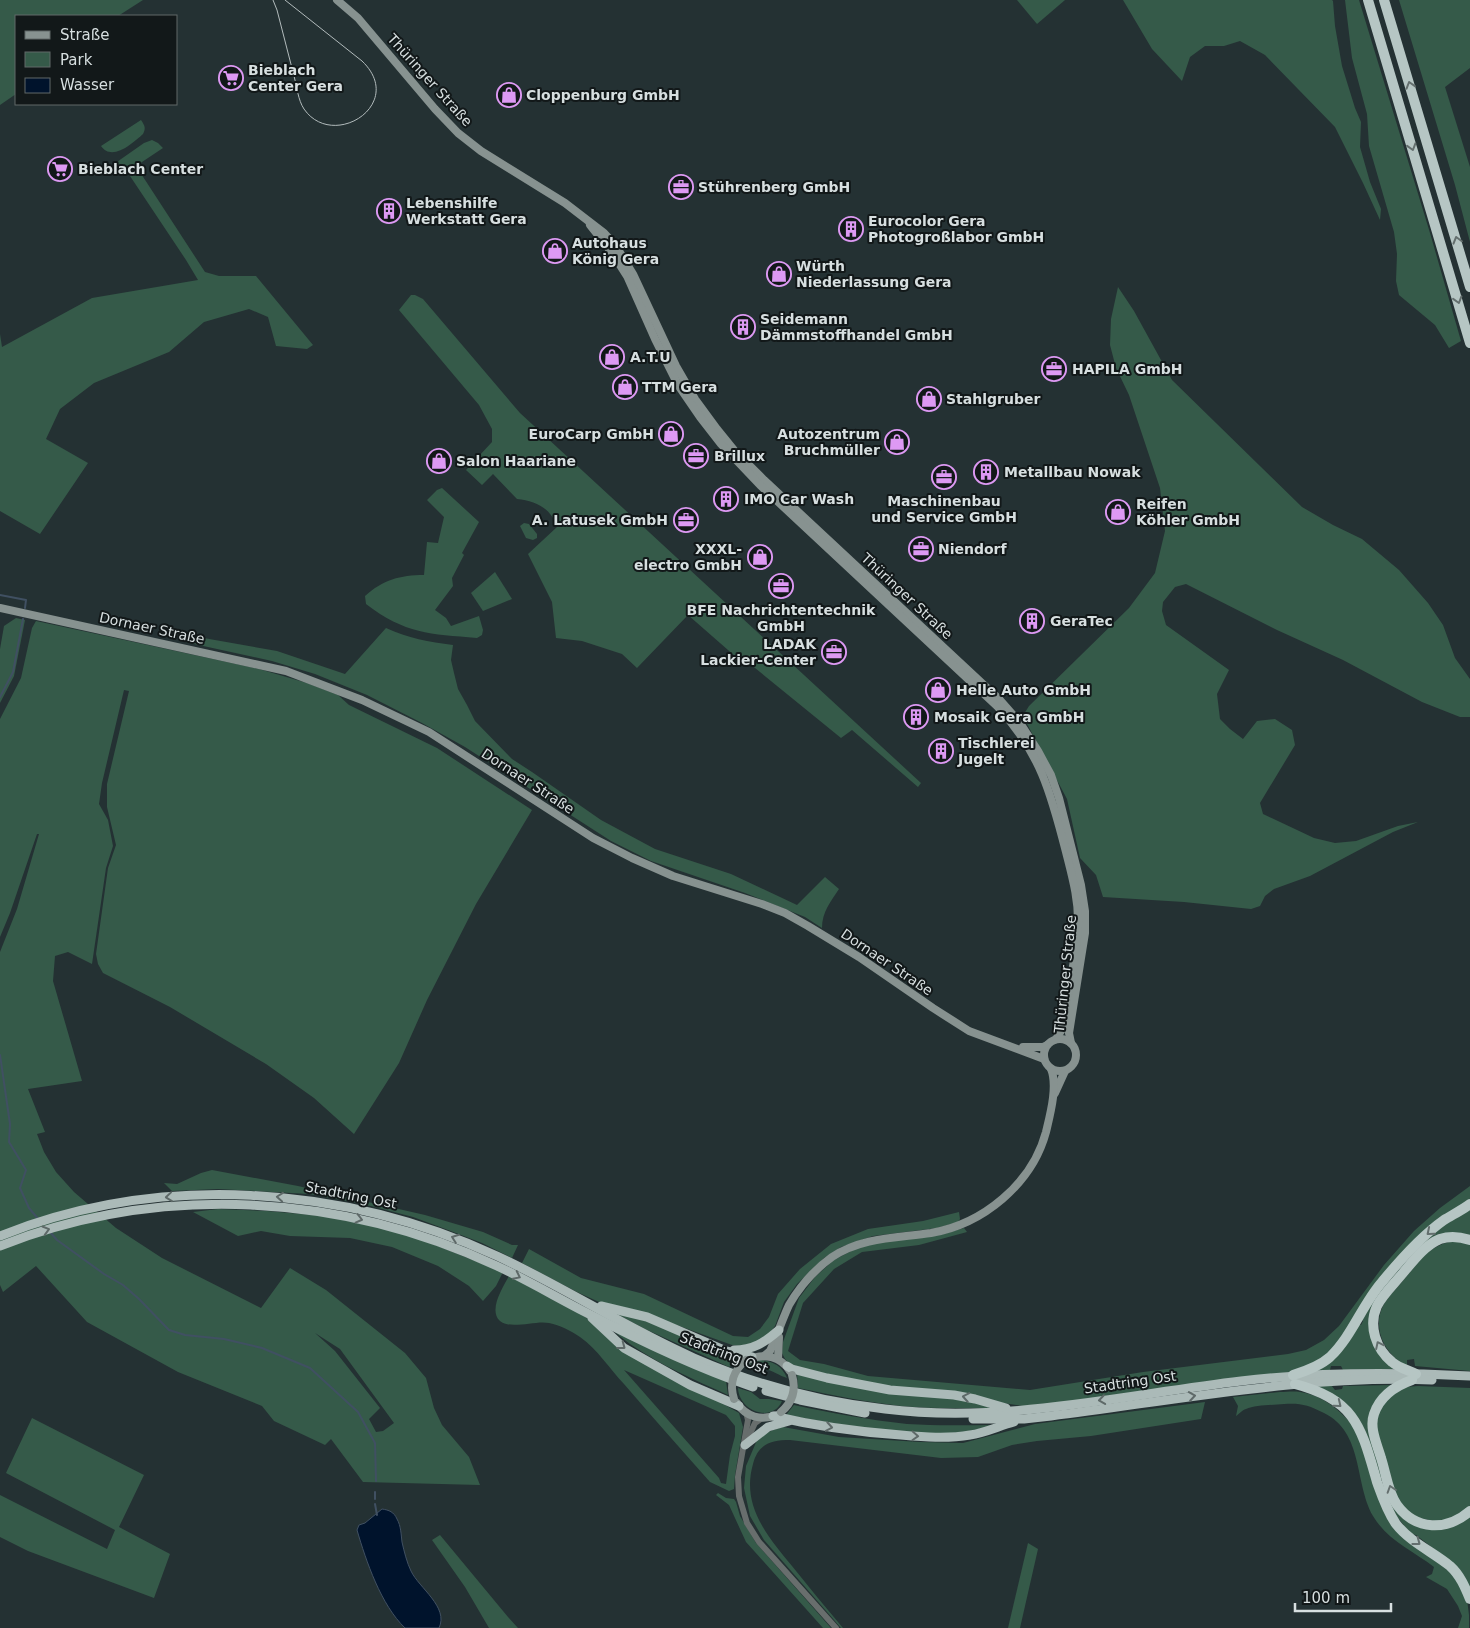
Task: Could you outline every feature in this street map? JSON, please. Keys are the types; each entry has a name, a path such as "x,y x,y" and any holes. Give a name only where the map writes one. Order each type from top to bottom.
{"highway":[{"path":"1368,0 1470,343"},
{"path":"1384,0 1470,287"},
{"name":"Stadtring Ost","path":"0,1246 41,1232 108,1215 142,1209 259,1195 327,1202 396,1218 465,1241 531,1272 589,1308 695,1365 726,1378 800,1400 849,1410 922,1419 1024,1419 1247,1389 1294,1380"},
{"name":"Stadtring Ost","path":"0,1236 40,1222 107,1206 176,1196 218,1199"},
{"path":"1294,1380 1329,1358 1343,1342 1368,1300 1382,1281 1418,1241 1470,1204"},
{"path":"1470,1240 1452,1237 1440,1239 1428,1246 1388,1291 1376,1308 1374,1333 1378,1344 1391,1362 1414,1377 1387,1393 1374,1414 1372,1426 1391,1492 1396,1504 1408,1517 1425,1525 1440,1526 1452,1524 1470,1511"},
{"path":"589,1308 647,1317 749,1359"},
{"path":"589,1308 624,1348 690,1385 740,1406"},
{"name":"Stadtring Ost","path":"589,1308 695,1358 763,1384 858,1406 922,1413 961,1414 1014,1410 1088,1402 1195,1386 1294,1380 1470,1376"},
{"path":"726,1351 745,1350 758,1346 779,1330"},
{"path":"787,1366 827,1378 890,1390 961,1396 1014,1410"},
{"name":"Stadtring Ost","path":"1414,1377 1470,1383"},
{"path":"1294,1380 1328,1396 1348,1413 1357,1424 1364,1438 1382,1497 1397,1525 1451,1567 1459,1576 1470,1598"},
{"path":"773,1416 866,1433 949,1437 971,1435 1024,1419"},
{"path":"745,1445 768,1426 791,1420"}],"main road":[{"name":"Thüringer Straße","path":"338,0 358,18 435,109 458,133 481,151 566,203 586,218 619,264 695,399 734,450 1000,700 1020,723 1051,775 1059,798 1084,901 1084,933 1069,1033 1071,1044"},
{"name":"Thüringer Straße","path":"644,306 678,385 721,444 760,485 997,706 1018,731 1034,755 1053,800 1077,901 1078,926 1076,944 1061,1031 1056,1039"},
{"name":"Dornaer Straße","path":"0,608 286,671 362,700 429,732 593,838 632,858 674,876 785,913 858,957 969,1031 1044,1059"},
{"path":"764,1356 770,1351 789,1306 811,1275 842,1251 879,1239 951,1228 978,1216 1003,1199 1027,1172 1038,1152 1044,1137 1053,1099 1065,1071 1074,1064 1076,1059 1076,1054 1071,1044 1064,1039 1056,1039 1047,1045 1045,1049 1044,1059 1051,1069 1053,1076 1053,1099"},
{"name":"Dornaer Straße","path":"1013,1047 1043,1047 1047,1045"},
{"path":"1051,1069 1065,1071"},
{"path":"778,1360 779,1330"},
{"path":"764,1356 778,1360 787,1366 792,1375 793,1395 788,1405 781,1412 762,1418 753,1417 740,1406 732,1388 733,1377 738,1368 749,1359 764,1356"}],"street":[{"path":"740,1406 748,1420 738,1477 739,1496 747,1523 759,1542 836,1628"},
{"path":"745,1445 755,1423 762,1418"}],"green space":[{"path":"0,0 143,0 120,15 15,15 15,95 0,105"},
{"path":"1017,0 1065,0 1037,24"},
{"path":"1123,0 1332,0 1342,66 1361,122 1360,147 1370,182 1381,209 1380,220 1335,127 1265,55 1240,41 1224,46 1205,46 1190,57 1182,81 1152,49"},
{"path":"1345,0 1359,0 1430,233 1461,341 1449,348 1435,325 1399,295 1396,281 1397,254 1394,232 1369,146 1367,114 1352,58"},
{"path":"1399,0 1470,0 1470,68 1445,87 1470,167 1470,242 1455,185"},
{"path":"141,120 145,127 143,134 128,146 116,152 111,152 101,146"},
{"path":"152,140 163,148 136,166 205,272 219,276 256,276 313,345 307,349 276,346 268,317 249,309 204,322 169,352 94,383 60,409 46,439 88,463 40,534 0,511 0,334 2,347 92,298 198,280 124,167 112,174 114,164 144,143"},
{"path":"1118,287 1134,311 1172,380 1302,507 1362,539 1399,570 1428,603 1443,625 1455,658 1470,679 1470,717 1460,717 1422,702 1343,660 1277,630 1186,584 1175,587 1163,602 1162,611 1166,625 1229,670 1217,694 1220,719 1243,739 1257,721 1275,719 1292,730 1295,745 1260,803 1263,814 1314,838 1335,843 1356,841 1398,826 1418,822 1393,832 1310,876 1274,889 1265,896 1260,906 1251,909 1184,902 1103,897 1096,875 1080,858 1067,799 1026,722 1024,714 1029,706 1129,608 1155,573 1165,531 1160,488 1129,395 1116,368 1110,345 1111,319"},
{"path":"411,295 423,299 520,413 921,783 918,787 852,730 841,738 739,655 736,657 688,615 637,668 622,654 582,641 556,638 552,602 528,554 557,527 547,510 536,504 517,499 493,474 482,485 466,470 492,442 492,429 479,405 399,310"},
{"path":"442,488 479,522 462,553 464,555 452,578 453,586 435,610 446,618 451,626 479,616 483,630 482,635 477,638 418,631 393,621 366,604 365,596 385,582 400,577 424,575 427,542 438,543 444,517 427,500 437,490"},
{"path":"524,523 529,524 537,534 537,538 533,540 526,538 520,526"},
{"path":"495,572 512,599 483,611 471,593"},
{"path":"16,618 25,620 14,676 0,703 0,649 4,626"},
{"path":"36,621 259,669 307,683 338,695 349,705 437,748 532,810 476,904 427,1000 399,1063 354,1134 314,1098 266,1064 170,1007 103,973 98,964 96,954 108,868 116,845 107,807 107,784 129,691 124,690 102,783 99,804 108,820 113,846 106,868 92,964 68,952 55,956 53,981 82,1081 28,1089 45,1132 37,1134 44,1152 56,1172 74,1192 116,1228 162,1258 261,1308 290,1268 326,1290 405,1353 426,1378 434,1408 442,1425 469,1457 480,1485 363,1482 331,1439 325,1445 274,1421 262,1406 178,1372 87,1322 36,1266 3,1292 0,1285 0,952 17,909 39,834 37,834 0,937 0,719 21,678 32,628","holes":["315,1333 340,1349 394,1423 383,1431 376,1432 369,1419 380,1408 335,1351"]},
{"path":"386,628 419,639 453,645 451,660 458,689 475,721 512,759 601,820 655,849 731,874 797,905 825,877 839,889 825,912 822,928 805,917 745,893 651,861 611,841 465,747 367,695 315,674 272,661 185,642 190,637 198,637 277,651 345,674"},
{"path":"212,1170 298,1186 425,1215 483,1232 512,1245 518,1245 512,1258 482,1243 413,1217 363,1204 309,1194 218,1189 172,1191 164,1183 177,1184"},
{"path":"1470,1186 1470,1200 1438,1219 1335,1349 1323,1360 1292,1372 1197,1383 1052,1404 1023,1406 862,1382 822,1374 790,1364 782,1353 783,1342 799,1298 815,1277 834,1260 855,1249 879,1242 940,1235 964,1228 967,1232 919,1245 862,1252 834,1269 803,1303 788,1351 800,1360 824,1364 868,1376 1030,1390 1143,1372 1288,1354 1306,1350 1324,1340 1339,1326 1384,1265 1414,1231 1440,1208"},
{"path":"1470,1208 1470,1237 1449,1234 1378,1298 1370,1324 1395,1369 1343,1370 1341,1366 1331,1366 1330,1370 1316,1371 1330,1362 1347,1345 1359,1324 1361,1325 1363,1321 1361,1319 1368,1306 1423,1241 1437,1228"},
{"path":"218,1209 324,1216 405,1233 503,1272 496,1286 483,1301 469,1286 438,1266 392,1247 350,1238 290,1236 261,1231 238,1236 193,1212"},
{"path":"959,1212 960,1219 958,1222 937,1228 873,1236 841,1247 824,1258 797,1284 784,1302 775,1326 768,1335 761,1341 741,1346 732,1345 635,1310 599,1302 522,1263 529,1249 581,1278 644,1294 733,1336 748,1337 760,1329 769,1317 778,1294 800,1269 831,1244 868,1229 923,1221"},
{"path":"1454,1241 1470,1244 1470,1371 1415,1366 1414,1359 1407,1360 1407,1366 1391,1354 1382,1338 1379,1329 1381,1310 1416,1264 1432,1249"},
{"path":"509,1276 575,1310 588,1319 604,1335 739,1413 743,1427 734,1489 729,1491 710,1482 598,1353 580,1337 565,1328 544,1322 510,1325 500,1321 497,1316 496,1305 500,1292","holes":["624,1370 726,1415 735,1426 735,1436 726,1484 721,1483 719,1478"]},
{"path":"615,1313 639,1317 740,1357 729,1367 645,1329"},
{"path":"609,1327 726,1381 728,1395 653,1359"},
{"path":"762,1360 777,1365 783,1370 787,1378 769,1370 747,1366 755,1361"},
{"path":"797,1373 958,1399 978,1403 990,1408 912,1407 849,1398 798,1388"},
{"path":"1331,1385 1335,1390 1342,1389 1343,1386 1393,1385 1371,1413 1389,1496 1415,1525 1470,1515 1470,1590 1447,1559 1416,1535 1411,1534 1393,1512 1362,1426 1315,1386"},
{"path":"1406,1387 1470,1388 1470,1507 1446,1523 1413,1517 1397,1499 1377,1437 1377,1412 1389,1396"},
{"path":"738,1388 751,1392 760,1399 782,1401 778,1408 771,1412 757,1412 744,1403"},
{"path":"1300,1392 1316,1396 1338,1410 1355,1428 1385,1511 1453,1574 1467,1599 1469,1628 1458,1628 1462,1616 1458,1606 1447,1589 1426,1577 1432,1574 1434,1567 1393,1539 1373,1516 1367,1503 1352,1445 1346,1433 1337,1422 1313,1408 1295,1404 1254,1407 1236,1416 1238,1406 1233,1397"},
{"path":"1205,1402 1201,1419 1091,1436 1012,1445 978,1457 941,1458 790,1440 771,1442 766,1445 755,1457 751,1474 751,1495 756,1513 764,1530 775,1545 843,1628 764,1540 750,1516 744,1488 746,1466 757,1440 764,1434 783,1427 839,1437 963,1443 1035,1424"},
{"path":"794,1405 850,1416 907,1424 995,1425 966,1432 936,1434 880,1430 786,1415"},
{"path":"32,1418 144,1475 119,1527 170,1554 154,1598 28,1551 0,1537 0,1495 107,1549 115,1530 6,1473"},
{"path":"718,1493 726,1498 734,1499 740,1516 756,1543 831,1628 823,1628 746,1542 729,1505 716,1495"},
{"path":"440,1535 518,1628 489,1628 465,1587 432,1540"},
{"path":"1028,1543 1038,1549 1020,1628 1008,1628"}],"water":[{"path":"382,1509 393,1513 396,1517 411,1571 437,1605 441,1620 439,1628 405,1628 396,1618 375,1582 357,1530 359,1525 365,1523"}],"waterway":[{"path":"0,595 26,600 25,608"},
{"path":"0,697 13,672 23,619"},
{"path":"0,1055 10,1124 9,1142 26,1170 20,1188 29,1208 39,1220"},
{"path":"50,1232 57,1240 104,1274 123,1285 169,1330 185,1335 224,1339 262,1348 310,1368 358,1412 375,1443 376,1481"},
{"path":"375,1492 375,1499"},
{"path":"375,1504 377,1515"}],"tram line":[{"path":"273,0 299,98 304,109 317,121 332,125 347,124 361,117 371,106 376,93 374,77 362,61 285,0"}],"place":[{"name":"Bieblach Center Gera","path":"231,78"},
{"name":"Cloppenburg GmbH","path":"509,95"},
{"name":"Bieblach Center","path":"60,169"},
{"name":"Stührenberg GmbH","path":"681,187"},
{"name":"Lebenshilfe Werkstatt Gera","path":"389,211"},
{"name":"Eurocolor Gera Photogroßlabor GmbH","path":"851,229"},
{"name":"Autohaus König Gera","path":"555,251"},
{"name":"Würth Niederlassung Gera","path":"779,274"},
{"name":"Seidemann Dämmstoffhandel GmbH","path":"743,327"},
{"name":"A.T.U","path":"612,357"},
{"name":"HAPILA GmbH","path":"1054,369"},
{"name":"TTM Gera","path":"625,387"},
{"name":"Stahlgruber","path":"929,399"},
{"name":"EuroCarp GmbH","path":"671,434"},
{"name":"Autozentrum Bruchmüller","path":"897,442"},
{"name":"Brillux","path":"696,456"},
{"name":"Salon Haariane","path":"439,461"},
{"name":"Metallbau Nowak","path":"986,472"},
{"name":"Maschinenbau und Service GmbH","path":"944,477"},
{"name":"IMO Car Wash","path":"726,499"},
{"name":"Reifen Köhler GmbH","path":"1118,512"},
{"name":"A. Latusek GmbH","path":"686,520"},
{"name":"Niendorf","path":"921,549"},
{"name":"XXXL- electro GmbH","path":"760,557"},
{"name":"BFE Nachrichtentechnik GmbH","path":"781,586"},
{"name":"GeraTec","path":"1032,621"},
{"name":"LADAK Lackier-Center","path":"834,652"},
{"name":"Helle Auto GmbH","path":"938,690"},
{"name":"Mosaik Gera GmbH","path":"916,717"},
{"name":"Tischlerei Jugelt","path":"941,751"}]}
